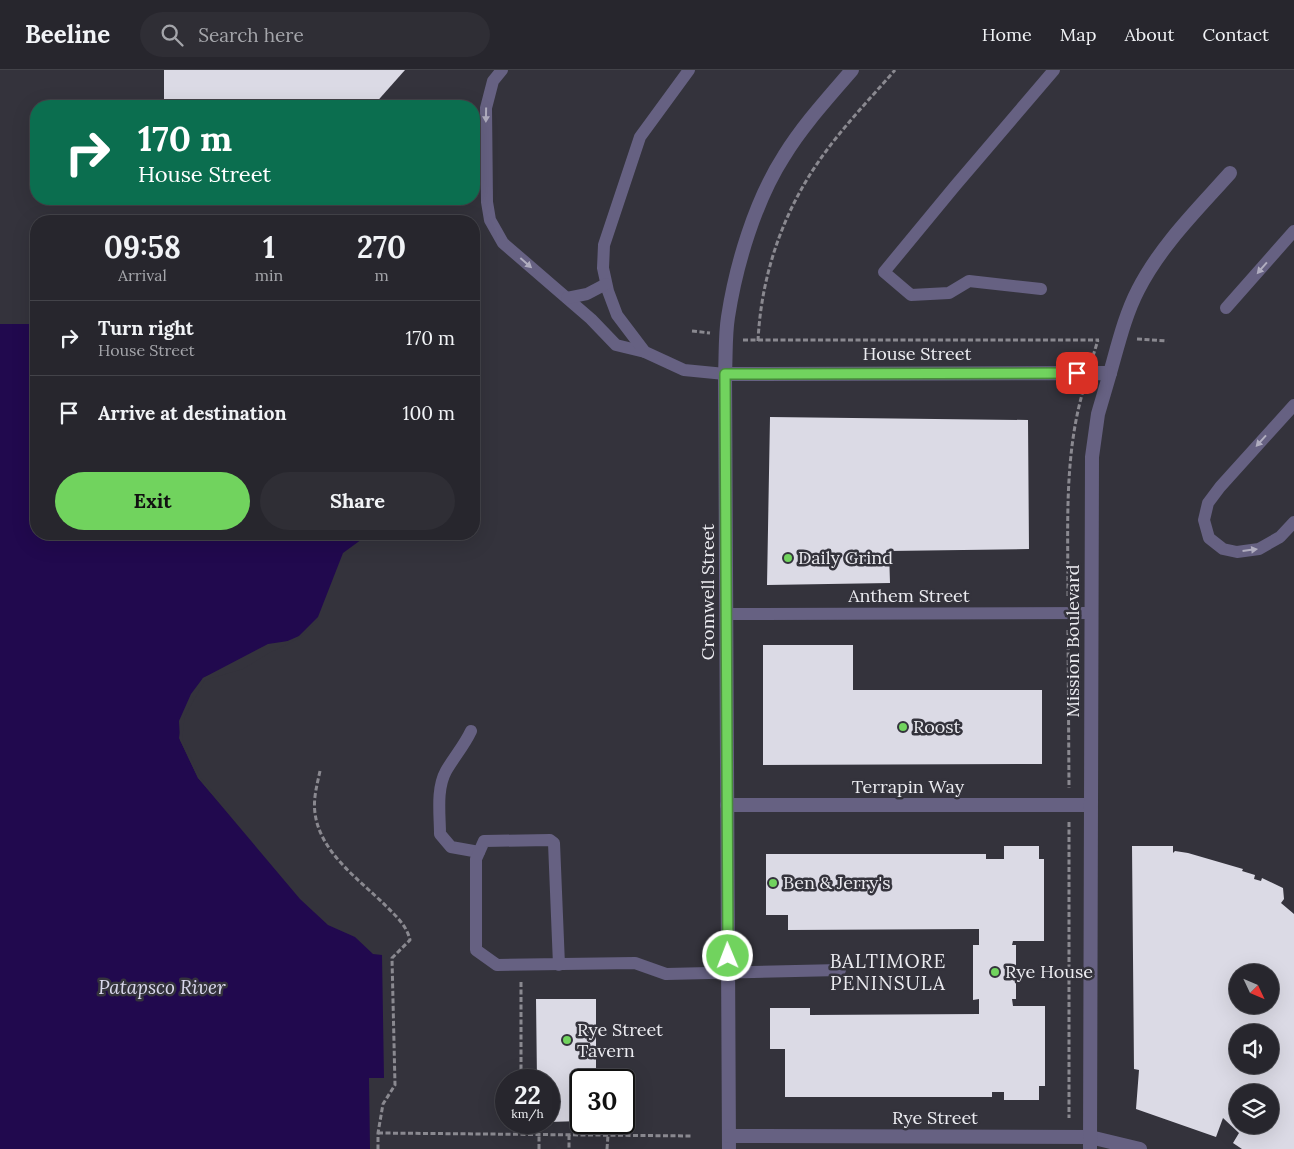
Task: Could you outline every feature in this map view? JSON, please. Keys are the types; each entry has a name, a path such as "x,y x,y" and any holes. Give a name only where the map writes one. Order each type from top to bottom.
{"street":[{"name":"Cromwell Street","path":"729,1143 725,374 728,318 743,253 764,194 783,156 816,112 852,70"},
{"name":"Mission Boulevard","path":"1090,1143 1092,457 1098,414 1123,330 1137,291 1161,252 1230,173"},
{"name":"House Street","path":"725,374 1110,373"},
{"name":"Terrapin Way","path":"727,805 1090,805"},
{"name":"Rye Street","path":"729,1143 1090,1143 1140,1149"}],"lane":[{"path":"502,70 493,81 486,108 486,202 490,220 503,242 591,319 616,345 645,352 684,370 725,374"},
{"path":"1041,289 969,281 949,293 911,295 884,272 1054,70"},
{"path":"645,352 617,315 606,284 604,245 640,137 685,71"},
{"path":"1226,308 1290,245 1294,231"},
{"path":"567,298 587,294 606,284"},
{"path":"1294,405 1220,487 1208,503 1204,520 1209,538 1222,549 1237,552 1259,549 1280,537 1294,522"},
{"name":"Anthem Street","path":"727,614 1092,613"},
{"path":"471,731 445,773 440,788 440,834 451,846 479,852"},
{"path":"559,965 554,842 550,840 484,841 476,859 476,950 497,965 559,965 635,963 666,974 840,970"}],"path":[{"path":"895,70 819,161 794,204 773,255 766,279 758,341 1089,340"},
{"path":"1158,340 1167,341"},
{"path":"1069,1117 1067,613 1069,467 1077,411"},
{"path":"320,771 315,798 315,813 323,838 341,862 400,920 410,940 392,958 395,1085 383,1104 378,1133 378,1149"},
{"path":"522,964 522,1069"},
{"path":"378,1133 693,1136"},
{"path":"539,1135 539,1149"},
{"path":"569,1135 569,1149"},
{"path":"607,1149 608,1135"}],"water":[{"name":"Patapsco River","path":"0,324 30,324 30,540 361,540 343,553 318,617 299,636 203,678 183,715 179,738 198,778 300,899 328,925 355,937 373,954 382,955 384,1078 369,1078 370,1149 0,1149"}],"pier":[{"path":"320,617 300,638 269,653 243,669 205,680 185,716 182,738 200,777 232,814 231,816 198,778 180,740 179,721 191,694 203,678 268,644 295,640"}],"building":[{"path":"164,70 405,70 378,100 164,100"},
{"path":"770,417 1028,420 1029,549 889,551 890,583 767,585"},
{"name":"Roost","path":"763,645 853,645 853,690 1042,690 1042,764 763,765"},
{"name":"Rye House","path":"1004,846 1039,846 1039,859 1044,859 1044,941 1013,941 1012,945 1016,945 1016,999 1012,999 1013,1006 1045,1006 1045,1086 1039,1086 1039,1100 1004,1100 1004,1092 992,1092 992,1097 785,1097 785,1049 770,1049 770,1008 810,1008 810,1015 979,1014 979,999 973,1000 973,945 979,945 979,929 788,930 788,915 766,915 766,854 986,854 986,859 1004,859"},
{"path":"1132,846 1173,846 1173,853 1175,851 1188,853 1243,869 1242,871 1255,875 1254,879 1261,881 1262,878 1283,888 1284,899 1281,903 1294,914 1294,1149 1242,1149 1233,1143 1238,1134 1279,1134 1279,1084 1229,1084 1229,1124 1223,1118 1216,1137 1136,1109 1139,1070 1134,1069"},
{"name":"Rye Street Tavern","path":"536,999 596,999 596,1069 570,1069 570,1121 560,1122 560,1069 537,1069"}],"place":[{"name":"Daily Grind","path":"788,558"},
{"name":"Roost","path":"903,727"},
{"name":"Ben & Jerry's","path":"773,883"},
{"name":"Rye House","path":"995,972"},
{"name":"Rye Street Tavern","path":"567,1040"}],"district":[{"name":"BALTIMORE PENINSULA","path":"888,972"}],"route":[{"path":"728,956 725,374 1077,373"}]}
